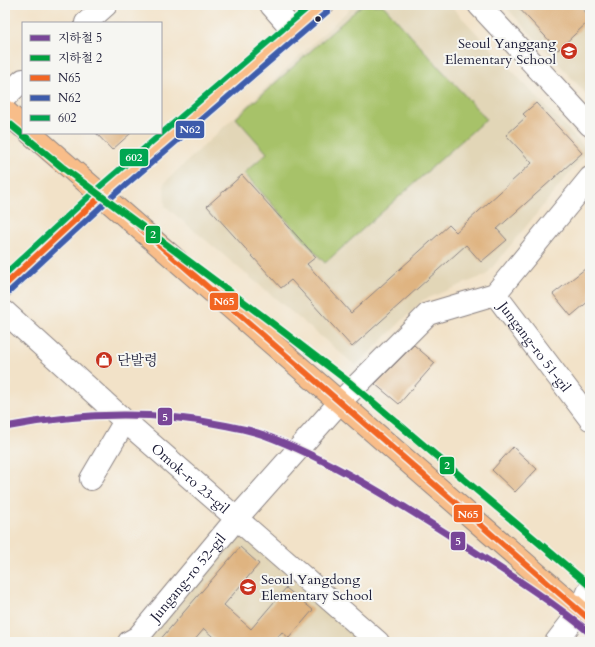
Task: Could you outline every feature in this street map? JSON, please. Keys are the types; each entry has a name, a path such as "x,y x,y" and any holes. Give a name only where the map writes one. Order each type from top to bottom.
{"main road":[{"path":"5,285 102,195 323,5"},
{"path":"5,111 22,126"},
{"path":"31,134 585,616"}],"street":[{"path":"87,22 106,5"},
{"path":"270,5 293,30"},
{"path":"479,5 590,125"},
{"path":"5,97 22,81"},
{"name":"Jungang-ro 51-gil","path":"340,402 428,314 495,294 590,178"},
{"name":"Jungang-ro 51-gil","path":"495,294 590,419"},
{"name":"Omok-ro 23-gil","path":"5,312 125,421 238,518 316,589 378,642"},
{"name":"Jungang-ro 52-gil","path":"135,640 238,518 340,402"},
{"path":"91,479 125,421"},
{"path":"556,642 585,616 590,588"}],"shaded area":[{"path":"354,5 450,5 588,151 486,275 423,300 356,366 165,206 164,183"},
{"name":"Seoul Yanggang Elementary School","path":"504,5 590,5 590,98"},
{"name":"Seoul Yangdong Elementary School","path":"240,533 365,642 147,642"}],"green space":[{"path":"362,5 383,5 486,119 325,263 244,173 267,153 236,118"}],"building":[{"path":"516,5 579,5 590,17 590,20 558,50"},
{"path":"536,103 582,153 497,229 507,240 481,262 466,245 352,347 291,280 281,288 207,206 242,175 316,257 307,264 351,313 449,225 456,232 532,163 506,135 526,117 523,114"},
{"path":"97,134 130,134 112,150"},
{"path":"590,265 590,300 571,316 553,294"},
{"path":"414,345 435,363 399,404 375,384"},
{"path":"513,447 537,469 515,492 492,470"},
{"path":"240,547 259,564 224,605 251,629 286,588 313,610 289,638 282,632 273,642 219,642 204,629 193,642 158,642"}],"metro line":[{"name":"2","path":"5,120 62,167 349,382 590,586"},
{"name":"5","path":"5,427 32,422 87,416 142,415 196,420 259,433 313,456 361,481 452,537 522,583 557,607 590,633"}],"transit line":[{"name":"602","path":"162,133 311,5"},
{"name":"N62","path":"10,291 107,201 328,11"},
{"name":"602","path":"5,274 97,189 161,134"},
{"name":"N65","path":"102,195 590,620"},
{"name":"N65","path":"5,285 102,195"}],"place":[{"name":"Seoul Yanggang Elementary School","path":"569,51"},
{"name":"단발령","path":"104,360"},
{"name":"Seoul Yangdong Elementary School","path":"248,587"}]}
